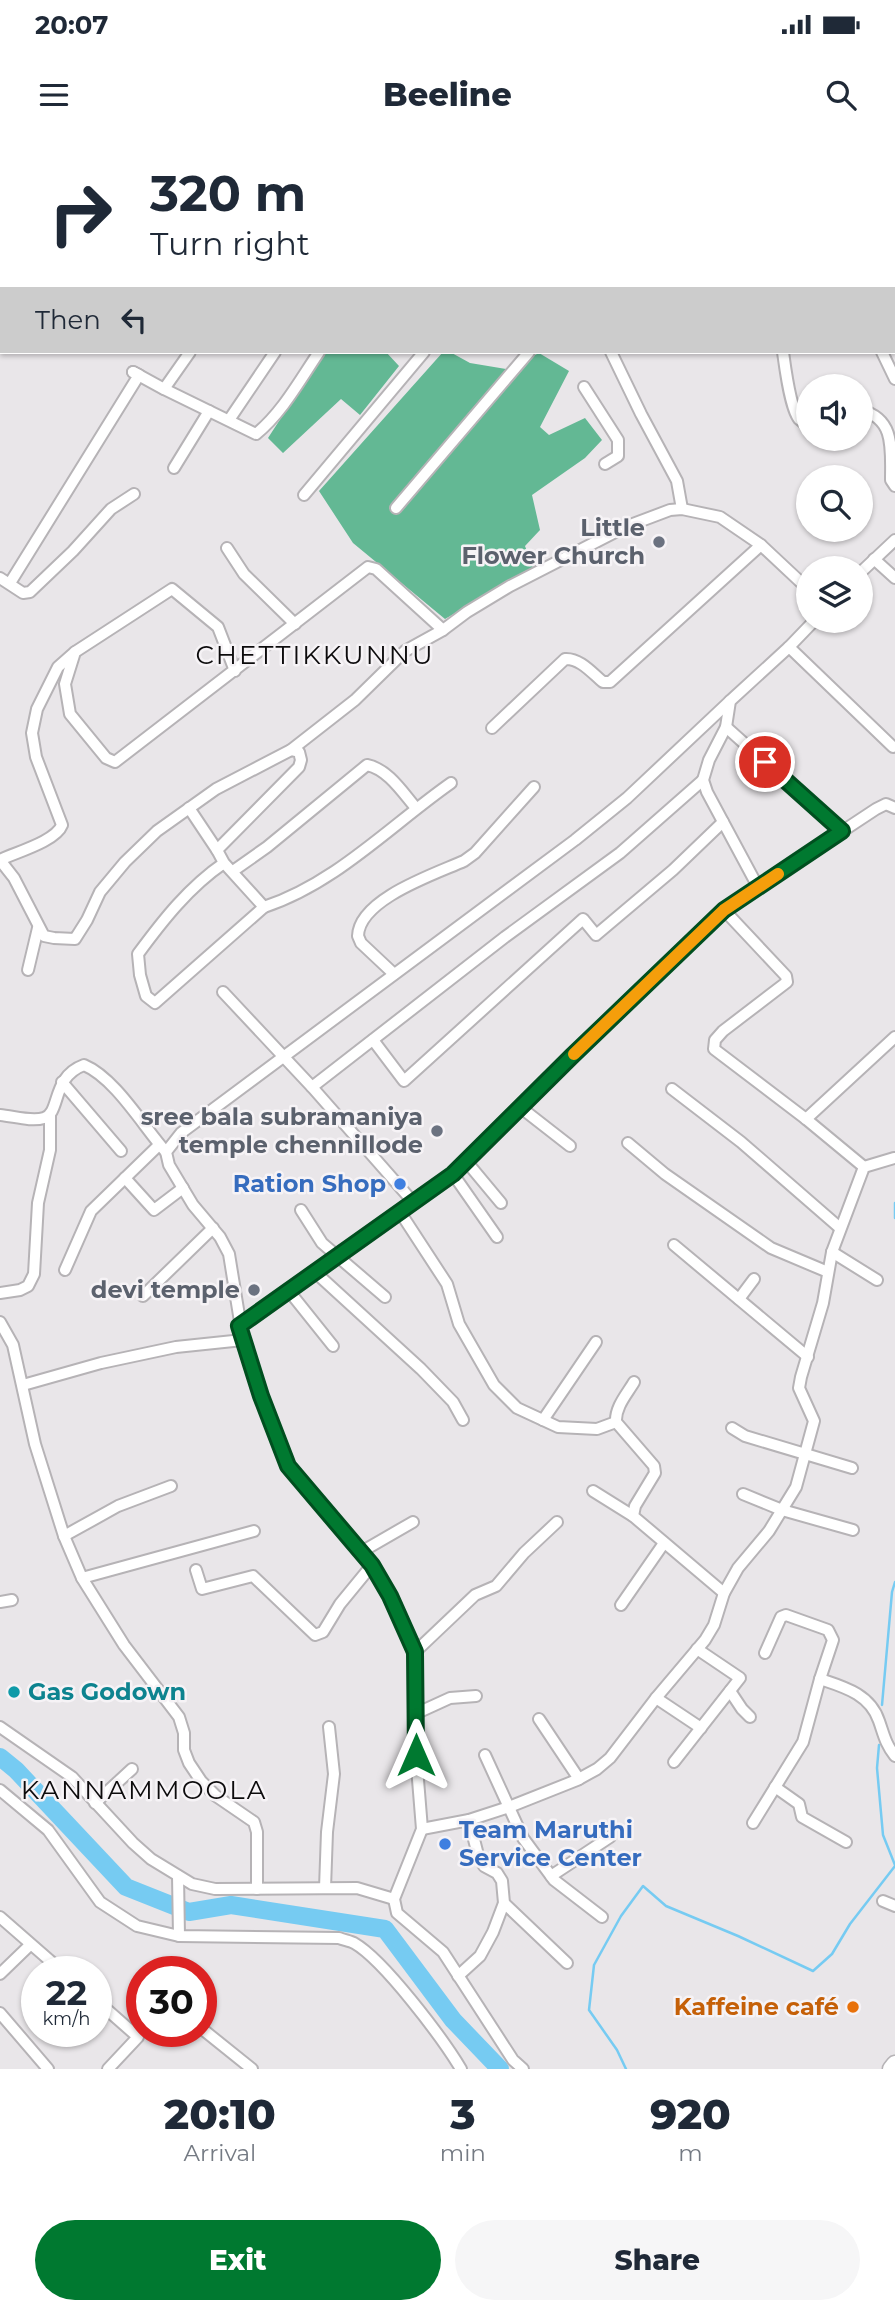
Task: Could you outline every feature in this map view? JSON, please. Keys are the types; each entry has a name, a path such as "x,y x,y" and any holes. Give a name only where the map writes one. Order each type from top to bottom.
{"main road":[{"path":"891,2069 895,2064"}],"street":[{"path":"163,389 189,354"},
{"path":"229,420 274,354"},
{"path":"134,494 111,509 73,551 30,592 23,593 5,580 139,375 133,372 155,383 163,389 256,434 297,385 317,354"},
{"path":"304,495 422,354"},
{"path":"396,508 527,354"},
{"path":"612,354 677,481 682,509"},
{"path":"783,354 796,411"},
{"path":"884,354 895,379"},
{"path":"584,387 618,440 618,456 605,464"},
{"path":"174,468 208,411"},
{"path":"873,414 888,424 893,439 891,480 895,486"},
{"path":"235,671 218,627 172,589 75,652 58,667 37,709 32,733 36,757 62,820 60,831 51,838 1,860 44,936 75,939 100,892 125,862 157,831 216,789 291,750 355,700 405,651 443,630 510,586 625,527 670,510 682,509 720,517 761,545 796,578"},
{"path":"895,540 874,559 895,578"},
{"path":"492,728 565,659 577,661 603,682 610,682 761,545"},
{"path":"227,548 244,574 295,624"},
{"path":"75,652 65,684 70,714 106,758 115,762 368,567 376,569 443,630"},
{"path":"65,1270 91,1211 125,1178 181,1133 627,799 803,633"},
{"path":"789,648 893,747"},
{"path":"312,1087 505,937 620,853 703,780 709,760 726,727 730,701"},
{"path":"726,727 842,831"},
{"path":"217,850 299,767 299,752 291,750"},
{"path":"416,808 386,775 368,765 267,847 206,875 186,894 138,954 146,996 155,1003 264,907 292,896 343,865 451,783"},
{"path":"703,780 758,887"},
{"path":"394,974 358,936 360,924 369,912 384,900 475,853 534,788"},
{"path":"239,1326 453,1174 724,910 886,804 895,808"},
{"path":"189,808 228,867 264,907"},
{"path":"373,1040 404,1081 583,919 596,934 674,870 723,822"},
{"path":"724,910 786,976 787,982 723,1031 715,1040 714,1049 864,1167"},
{"path":"28,970 38,928"},
{"path":"223,992 312,1087 414,1203"},
{"path":"806,1119 895,1037"},
{"path":"0,1293 20,1290 27,1286 34,1274 38,1203 50,1150 50,1115 62,1082 74,1068 84,1065 100,1073 130,1106 162,1148 193,1205 213,1228 229,1254 239,1326 288,1466 372,1565 390,1596 415,1652 416,1755 422,1829 394,1899 397,1913 443,1952 513,2060 523,2069"},
{"path":"62,1082 121,1151"},
{"path":"672,1089 741,1142 840,1228"},
{"path":"520,1107 570,1146"},
{"path":"0,1115 36,1120 50,1115"},
{"path":"628,1143 665,1174 771,1248 828,1272"},
{"path":"864,1167 894,1158"},
{"path":"466,1161 501,1203"},
{"path":"422,1829 469,1820 509,1807 579,1779 610,1758 714,1625 724,1593 738,1568 769,1531 796,1487 814,1421 799,1388 803,1369 823,1303 832,1252 864,1167"},
{"path":"453,1174 496,1237"},
{"path":"125,1178 154,1210 183,1188"},
{"path":"301,1210 322,1243 385,1297"},
{"path":"400,1212 447,1284 458,1324 494,1385 517,1408 558,1427 597,1429 616,1422"},
{"path":"144,1296 213,1228"},
{"path":"674,1245 808,1357"},
{"path":"832,1252 877,1280"},
{"path":"315,1272 421,1369 453,1402 463,1420"},
{"path":"739,1299 754,1279"},
{"path":"289,1291 333,1346"},
{"path":"0,1322 13,1345 35,1444 64,1536 82,1578 124,1645 179,1717 186,1757 201,1781 216,1796 254,1822 257,1832 257,1889"},
{"path":"23,1385 102,1363 176,1347 243,1340"},
{"path":"543,1420 597,1342"},
{"path":"634,1382 615,1416 616,1422 654,1466 655,1473 635,1506 634,1517"},
{"path":"732,1428 745,1436 852,1468"},
{"path":"64,1536 118,1506 171,1486"},
{"path":"593,1491 634,1517 724,1593"},
{"path":"743,1494 782,1510 853,1530"},
{"path":"361,1552 413,1522"},
{"path":"415,1652 475,1595 496,1586 524,1553 557,1522"},
{"path":"82,1578 254,1531"},
{"path":"621,1605 664,1544"},
{"path":"196,1570 202,1588 253,1576 315,1635 323,1632 340,1605 372,1565"},
{"path":"753,1823 803,1742 833,1640 828,1630 786,1615 781,1617 765,1653"},
{"path":"674,1762 740,1678 697,1649"},
{"path":"820,1679 853,1690 870,1703 879,1720 883,1738 895,1756"},
{"path":"730,1690 750,1717"},
{"path":"415,1714 450,1698 476,1696"},
{"path":"656,1698 701,1727"},
{"path":"538,1719 579,1779"},
{"path":"0,1727 72,1777 151,1859 191,1884 215,1889 357,1888 394,1899"},
{"path":"325,1888 327,1832 334,1774 330,1727"},
{"path":"485,1755 523,1838 551,1876 602,1917"},
{"path":"95,1803 132,1769"},
{"path":"775,1787 799,1804 802,1817 846,1842"},
{"path":"0,1790 48,1830 100,1902 137,1926 179,1936 339,1938 354,1943 404,1992 461,2069"},
{"path":"458,1976 480,1956 504,1903 502,1881 497,1873 484,1866 478,1855 469,1820"},
{"path":"551,1876 610,1837"},
{"path":"178,1876 179,1936"},
{"path":"883,1901 895,1906"},
{"path":"504,1903 567,1963"},
{"path":"2,1924 44,1956"},
{"path":"0,1974 30,1945"},
{"path":"112,2012 126,2023"},
{"path":"0,2013 48,2069"},
{"path":"217,2041 251,2069"},
{"path":"108,2069 129,2047"}],"green space":[{"path":"323,354 388,354 399,366 360,415 341,399 283,453 268,438"},
{"path":"441,354 454,354 470,363 506,369 541,354 569,371 540,427 549,435 585,418 602,440 585,458 532,495 540,530 525,546 533,568 445,619 353,543 319,491"}],"waterway":[{"path":"895,1203 895,1218"},
{"path":"882,1705 895,1582"},
{"path":"879,1745 877,1768 883,1835 895,1865"},
{"path":"0,1757 16,1770 126,1887 189,1912 231,1905 385,1929 453,2020 500,2069"},
{"path":"626,2069 617,2050 589,2010 594,1965 621,1916 643,1886 666,1906 813,1971 832,1954 850,1924 895,1866"}],"slow traffic":[{"path":"574,1054 724,910 778,874"}],"place":[{"name":"Little Flower Church","path":"659,542"},
{"name":"sree bala subramaniya temple chennillode","path":"437,1131"},
{"name":"Ration Shop","path":"400,1184"},
{"name":"devi temple","path":"254,1290"},
{"name":"Gas Godown","path":"14,1692"},
{"name":"Team Maruthi Service Center","path":"445,1844"},
{"name":"Kaffeine café","path":"853,2007"}],"district":[{"name":"CHETTIKKUNNU","path":"315,655"},
{"name":"KANNAMMOOLA","path":"144,1790"}],"route":[{"path":"416,1755 415,1652 390,1596 372,1565 288,1466 261,1396 239,1326 453,1174 724,910 842,831 765,762"}]}
